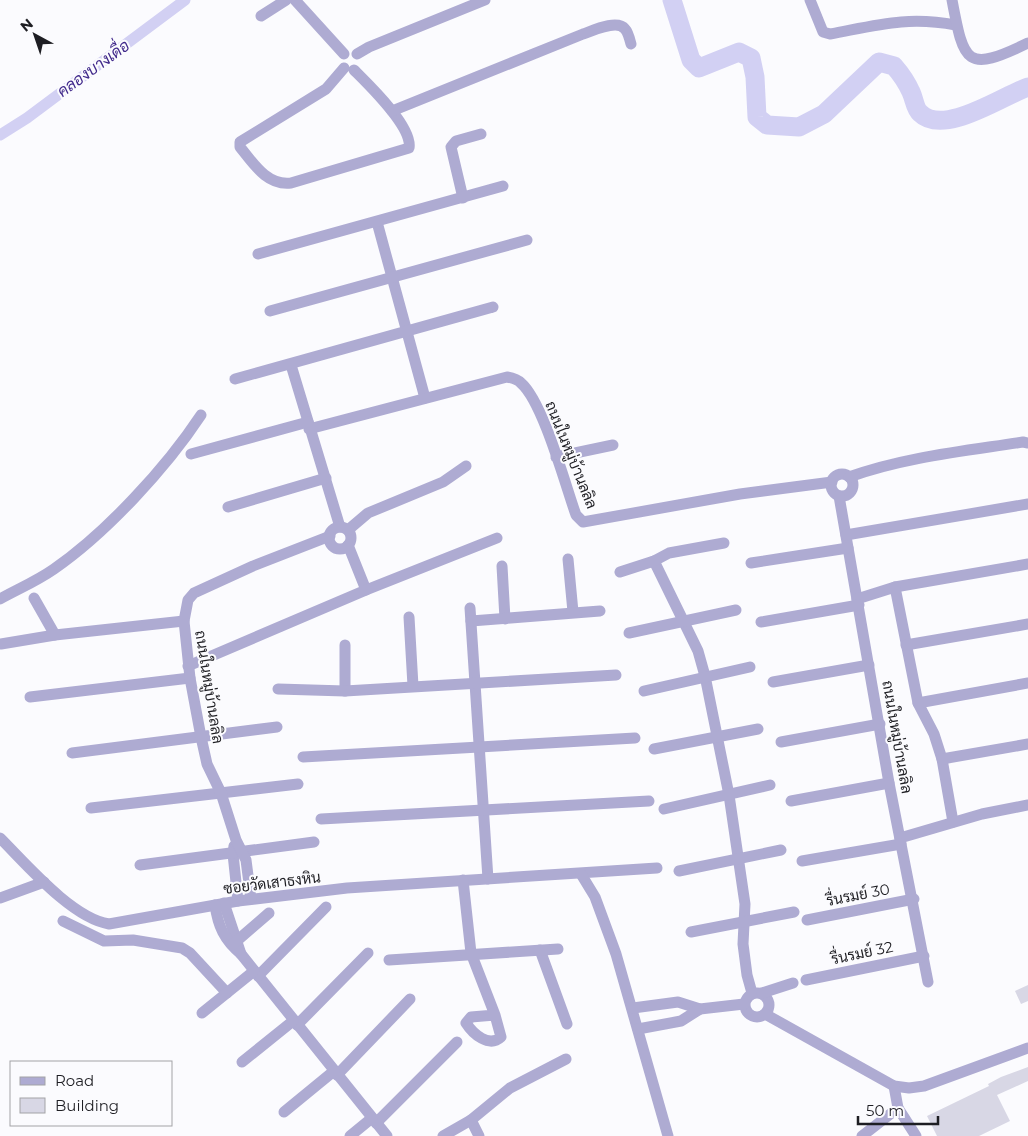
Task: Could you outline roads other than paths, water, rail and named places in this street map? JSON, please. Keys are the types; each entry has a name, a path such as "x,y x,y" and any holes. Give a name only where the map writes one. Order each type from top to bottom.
{"street":[{"path":"261,16 286,0"},
{"path":"295,0 344,54"},
{"path":"357,54 369,47 485,0"},
{"path":"810,0 823,32 830,34 898,20 938,21 956,24"},
{"path":"952,0 956,24 966,53 973,60 983,60 1005,54 1028,43"},
{"path":"392,111 583,34 615,25 626,29 631,44"},
{"path":"344,54 341,61 349,69 392,111 407,133 410,145 406,150 291,183 286,184 262,175 240,147 240,142 326,89 349,69 360,61 357,54 351,52 344,54"},
{"path":"463,198 451,147 456,141 481,134"},
{"path":"258,254 503,186"},
{"path":"377,222 425,398"},
{"path":"270,311 527,240"},
{"path":"236,379 493,307"},
{"path":"291,365 308,426 344,528 351,540 348,546 366,590"},
{"name":"ถนนในหมู่บ้านลลิล","path":"191,454 425,398 493,379 514,378 523,385 541,415 576,514 583,522 740,494 832,482"},
{"path":"0,599 54,569 96,536 183,442 201,415"},
{"path":"850,477 853,489 848,495 839,496 832,490 832,482 841,474 850,477 874,468 949,453 1023,442 1028,443"},
{"path":"556,457 613,445"},
{"name":"ถนนในหมู่บ้านลลิล","path":"252,900 236,840 221,793 207,764 201,737 189,672 184,621 188,600 194,593 253,566 330,536 333,530 344,528 368,513 443,482 466,466"},
{"path":"228,507 326,478"},
{"name":"ถนนในหมู่บ้านลลิล","path":"839,496 889,783 914,899 928,982"},
{"path":"846,535 1028,504"},
{"path":"330,536 332,544 338,548 348,546"},
{"path":"30,697 189,672 366,590 497,538"},
{"path":"620,572 654,561 669,553 724,543"},
{"path":"751,563 848,548"},
{"path":"568,559 573,612"},
{"path":"654,561 698,651 729,796 745,904 743,922 746,967 757,993 769,1000 766,1014"},
{"path":"761,622 858,602 895,587 1028,564"},
{"path":"502,566 505,619"},
{"path":"895,587 918,703 934,734 942,759 953,822"},
{"path":"34,598 55,635"},
{"path":"470,608 488,879"},
{"path":"629,633 682,620 736,610"},
{"path":"471,621 600,611"},
{"path":"408,616 413,686"},
{"path":"1,644 55,635 184,621"},
{"path":"906,644 1028,624"},
{"path":"345,645 345,691"},
{"path":"773,682 869,665"},
{"path":"644,691 750,667"},
{"path":"278,689 345,691 616,675"},
{"path":"918,703 1028,683"},
{"path":"780,742 880,724"},
{"path":"72,753 278,728"},
{"path":"654,749 758,729"},
{"path":"303,757 635,738"},
{"path":"942,759 1028,744"},
{"path":"791,800 889,783"},
{"path":"91,808 298,784"},
{"path":"664,809 729,796 770,785"},
{"path":"321,819 649,801"},
{"path":"802,861 900,841 953,822 1028,805"},
{"name":"ซอยวัดเสาธงหิน","path":"0,838 44,882 88,918 109,924 238,901 347,888 657,868"},
{"path":"140,865 314,842"},
{"path":"678,871 782,850"},
{"name":"ถนนในหมู่บ้านลลิล","path":"238,853 238,901"},
{"path":"581,874 594,897 633,1008 668,1136"},
{"path":"463,880 471,953 495,1015"},
{"path":"0,898 44,882"},
{"name":"รื่นรมย์ 30","path":"808,920 914,899"},
{"path":"220,904 221,932 234,944 295,1023 387,1136"},
{"path":"202,1013 227,993 256,974 326,907"},
{"path":"691,932 794,912"},
{"path":"234,944 268,913"},
{"path":"63,921 104,940 133,940 182,948 190,953 227,993"},
{"path":"389,960 558,948"},
{"path":"540,950 567,1024"},
{"path":"242,1062 295,1023 368,953"},
{"name":"รื่นรมย์ 32","path":"806,980 924,956"},
{"path":"793,983 748,996 744,1004 745,1009 752,1016 766,1014 894,1086 908,1088 924,1086 1028,1048"},
{"path":"284,1112 335,1073 410,999"},
{"path":"633,1008 678,1002 700,1008 744,1004"},
{"path":"638,1029 681,1021 700,1008"},
{"path":"350,1136 374,1121 457,1042"},
{"path":"443,1136 471,1120 510,1088 566,1059"},
{"path":"894,1086 898,1108 916,1136"},
{"path":"862,1136 898,1108"},
{"path":"471,1120 479,1136"}],"waterway":[{"name":"คลองบางเดื่อ","path":"0,135 27,118 185,0"},
{"name":"คลองบางเดื่อ","path":"672,0 691,60 699,68 739,52 751,58 755,77 757,117 767,125 799,127 824,114 879,62 894,66 908,85 918,111 931,119 944,120 974,112 1028,87"}]}
